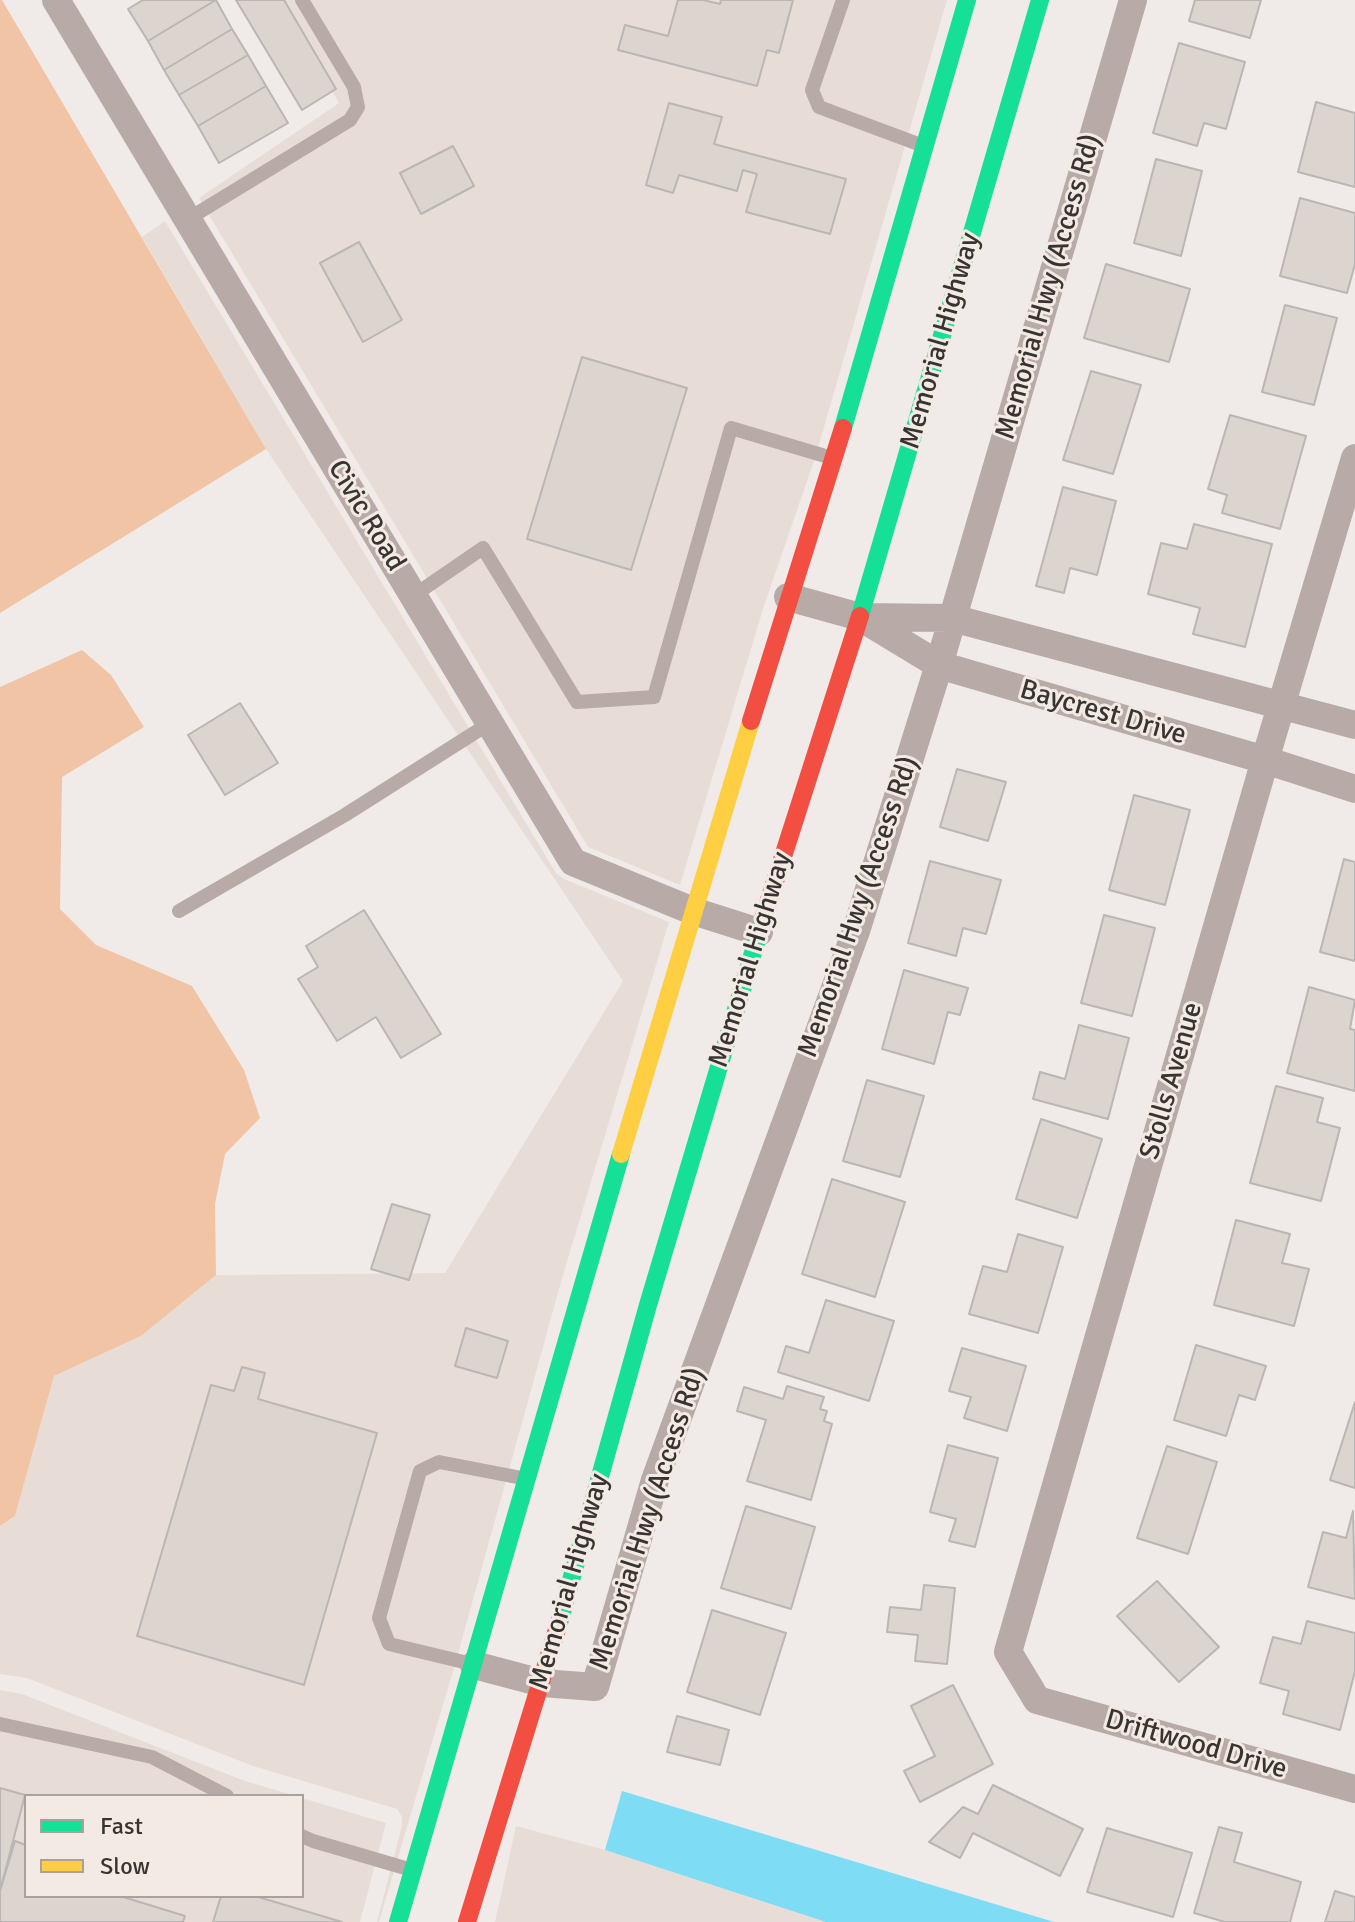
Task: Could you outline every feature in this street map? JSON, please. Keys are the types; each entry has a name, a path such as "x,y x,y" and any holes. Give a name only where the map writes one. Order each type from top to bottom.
{"main road":[{"name":"Memorial Highway","path":"467,1922 542,1683 648,1305 759,932 860,617 1040,0"},
{"path":"398,1922 581,1285 788,597 834,459 964,1"}],"street":[{"name":"Civic Road","path":"56,0 573,862 693,911 759,932"},
{"name":"Memorial Hwy (Access Rd)","path":"474,1665 542,1683 595,1687 655,1480 856,931 939,665 1133,0"},
{"name":"Stolls Avenue","path":"1037,1700 1008,1652 1281,704 1355,458"},
{"name":"Baycrest Drive","path":"788,597 860,617 952,618 1355,725"},
{"name":"Baycrest Drive","path":"860,617 939,665 1355,789"},
{"name":"Driftwood Drive","path":"1037,1700 1355,1789"}],"lane":[{"path":"188,219 350,120 358,107 354,87 302,0"},
{"path":"843,0 812,90 819,107 925,146"},
{"path":"413,596 483,548 577,702 654,697 731,428 834,459"},
{"path":"179,911 345,815 490,723"},
{"path":"474,1665 389,1644 379,1618 420,1471 439,1462 527,1479"},
{"path":"0,1724 152,1757 223,1794"},
{"path":"304,1837 413,1871"}],"shaded area":[{"path":"0,0 266,449 0,613"},
{"path":"279,0 947,0 816,455 763,609 680,885 588,847 199,198 339,103"},
{"path":"165,221 556,873 669,922 561,1282 456,1661 379,1922 402,1825 397,1809 253,1766 27,1678 0,1674 0,1526 15,1516 54,1376 141,1336 216,1275 445,1273 623,981 266,449 142,237"},
{"path":"82,650 111,675 144,727 62,777 60,909 96,945 192,986 244,1070 260,1118 225,1154 215,1204 216,1275 141,1336 54,1376 15,1516 0,1526 0,687"},
{"path":"0,1690 22,1694 245,1781 289,1794 24,1794 24,1898 304,1898 304,1799 386,1823 360,1922 0,1922"},
{"path":"516,1826 605,1850 826,1922 495,1922"}],"water":[{"path":"622,1791 1054,1922 826,1922 605,1850"}],"building":[{"path":"143,0 216,0 148,41 128,9"},
{"path":"216,0 232,29 164,70 148,41"},
{"path":"236,0 284,0 336,89 302,110"},
{"path":"678,0 720,4 721,0 793,0 779,53 767,50 757,86 618,50 625,25 668,36"},
{"path":"1195,0 1261,0 1250,38 1189,21"},
{"path":"232,29 248,55 179,95 164,70"},
{"path":"1179,43 1245,62 1226,129 1204,123 1197,146 1153,133"},
{"path":"248,55 266,86 198,126 179,95"},
{"path":"266,86 288,123 219,163 198,126"},
{"path":"1316,102 1355,113 1355,187 1298,172"},
{"path":"669,103 722,117 714,144 846,179 830,234 746,212 757,174 743,170 737,191 679,175 673,193 646,185"},
{"path":"453,146 474,186 421,214 400,173"},
{"path":"1156,159 1202,171 1181,256 1134,243"},
{"path":"1300,198 1355,213 1355,264 1347,293 1280,276"},
{"path":"359,242 402,320 363,342 320,263"},
{"path":"1106,264 1190,289 1169,362 1084,338"},
{"path":"1285,305 1337,318 1314,405 1262,392"},
{"path":"582,357 687,388 631,570 527,539"},
{"path":"1091,371 1141,385 1113,474 1063,460"},
{"path":"1230,415 1306,436 1280,529 1222,513 1227,495 1208,489"},
{"path":"1063,487 1116,501 1097,575 1070,568 1064,593 1036,586"},
{"path":"1194,524 1272,544 1245,647 1193,634 1200,608 1148,594 1161,543 1187,549"},
{"path":"240,703 278,763 225,795 188,735"},
{"path":"957,769 1006,782 988,841 940,827"},
{"path":"1134,795 1190,810 1165,905 1109,890"},
{"path":"1344,859 1355,862 1355,961 1320,952"},
{"path":"930,861 1001,880 986,934 963,928 956,956 908,943"},
{"path":"364,910 441,1034 401,1058 376,1017 337,1041 298,979 318,967 306,946"},
{"path":"1104,915 1155,928 1132,1016 1081,1003"},
{"path":"904,970 968,988 960,1015 948,1012 934,1064 882,1049"},
{"path":"1309,987 1355,1000 1350,1029 1355,1030 1355,1091 1287,1073"},
{"path":"1079,1025 1129,1038 1108,1119 1033,1099 1040,1072 1065,1079"},
{"path":"867,1080 924,1096 900,1177 843,1161"},
{"path":"1276,1086 1323,1098 1317,1122 1340,1128 1321,1201 1250,1183"},
{"path":"1041,1119 1102,1139 1077,1218 1016,1199"},
{"path":"832,1179 905,1202 875,1297 802,1274"},
{"path":"392,1204 430,1215 409,1280 371,1269"},
{"path":"1236,1220 1290,1234 1282,1263 1309,1269 1294,1326 1214,1305"},
{"path":"1018,1234 1063,1247 1038,1333 969,1314 983,1266 1007,1272"},
{"path":"826,1300 894,1321 869,1401 778,1372 786,1346 809,1353"},
{"path":"466,1328 508,1341 497,1378 455,1366"},
{"path":"1196,1345 1266,1366 1255,1400 1239,1395 1226,1436 1174,1420"},
{"path":"962,1348 1026,1366 1007,1431 964,1418 971,1397 949,1391"},
{"path":"242,1367 265,1373 258,1399 377,1433 304,1685 137,1636 211,1385 234,1391"},
{"path":"787,1386 824,1397 820,1409 827,1411 824,1421 832,1424 811,1500 747,1481 766,1420 737,1411 744,1387 783,1399"},
{"path":"1355,1402 1355,1488 1330,1480"},
{"path":"948,1445 998,1458 975,1547 949,1541 956,1519 930,1512"},
{"path":"1167,1446 1217,1462 1188,1554 1137,1538"},
{"path":"746,1506 815,1527 791,1609 721,1588"},
{"path":"1353,1511 1355,1599 1308,1587 1323,1532 1346,1538"},
{"path":"1157,1581 1219,1647 1179,1682 1117,1616"},
{"path":"924,1585 955,1588 947,1664 915,1661 918,1635 887,1632 890,1607 921,1610"},
{"path":"712,1610 786,1633 760,1715 687,1692"},
{"path":"1307,1621 1355,1633 1355,1671 1340,1730 1283,1714 1289,1691 1260,1683 1273,1637 1301,1644"},
{"path":"953,1685 993,1764 920,1802 904,1771 935,1756 911,1706"},
{"path":"677,1716 729,1730 720,1765 667,1752"},
{"path":"993,1785 1083,1829 1060,1876 973,1833 960,1858 929,1842 963,1807 978,1814"},
{"path":"0,1788 24,1795 24,1799 0,1891"},
{"path":"1219,1827 1242,1833 1234,1862 1301,1882 1290,1922 1225,1922 1194,1913"},
{"path":"1107,1828 1192,1853 1173,1917 1087,1892"},
{"path":"15,1841 24,1844 24,1898 126,1898 185,1916 183,1922 0,1922 0,1891"},
{"path":"1335,1891 1355,1897 1355,1922 1325,1922"},
{"path":"220,1898 262,1898 342,1922 213,1922"}],"traffic: fast":[{"path":"843,428 967,0"},
{"path":"860,616 1040,0"},
{"path":"559,1623 648,1305 763,919"},
{"path":"398,1922 621,1154"}],"traffic: slow":[{"path":"621,1154 751,721"}],"traffic: jam":[{"path":"751,721 843,428"},
{"path":"763,919 860,616"},
{"path":"467,1922 559,1623"}]}
